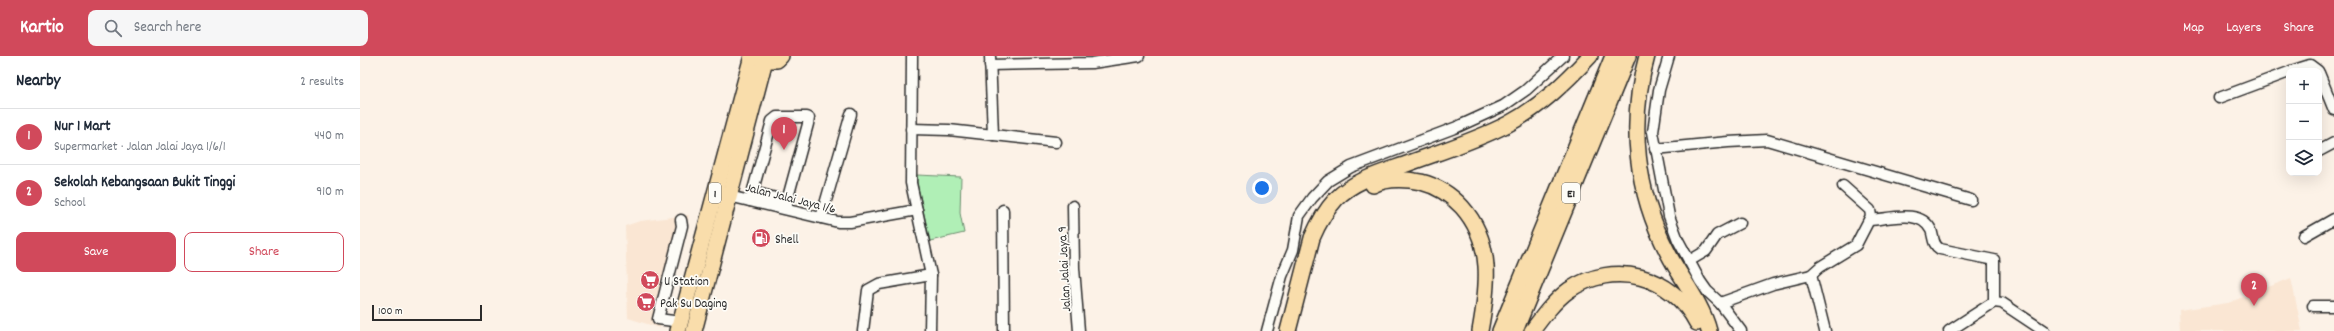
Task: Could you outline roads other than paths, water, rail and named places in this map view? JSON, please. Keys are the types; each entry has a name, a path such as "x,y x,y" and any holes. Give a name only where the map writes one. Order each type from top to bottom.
{"highway":[{"path":"761,57 777,60 781,56"},
{"path":"1288,331 1316,227 1337,198 1359,183 1481,137 1509,123 1534,107 1556,89 1590,56"},
{"name":"E1","path":"1500,331 1613,56"},
{"name":"E1","path":"1516,331 1628,56"},
{"path":"1646,56 1636,101 1635,124 1641,175 1646,199 1658,233 1702,312 1709,331"},
{"name":"1","path":"694,331 729,196 761,57"},
{"name":"1","path":"680,326 761,57"},
{"path":"1297,331 1320,238 1337,209 1357,194 1377,183 1405,180 1428,184 1455,198 1476,226 1487,264 1485,300 1480,331"},
{"path":"1532,331 1546,312 1569,290 1585,282 1615,274 1648,278 1666,287 1684,302 1700,331"}],"street":[{"path":"912,56 911,183 931,275 930,331"},
{"path":"993,135 990,61 1105,59 1139,56"},
{"path":"1268,331 1282,276 1293,250 1299,216 1312,198 1328,181 1351,167 1456,127 1503,106 1526,90 1562,56"},
{"path":"1668,56 1659,90 1653,126 1655,149 1669,216 1689,261 1707,291 1720,303 1741,331"},
{"path":"2300,68 2310,65 2313,68"},
{"path":"2219,98 2286,73"},
{"path":"2322,82 2334,110"},
{"path":"820,218 851,114"},
{"path":"752,196 772,120 777,117 809,118 787,205"},
{"path":"911,129 993,135 1056,142"},
{"path":"1655,149 1767,140 1971,200"},
{"path":"2322,149 2334,143"},
{"path":"1720,303 1773,284 1810,275 1820,266 1856,245 1870,220 1870,210 1843,186"},
{"name":"Jalan Jalai Jaya 1/6","path":"729,196 752,196 787,205 820,218 838,222 850,222 917,210"},
{"name":"Jalan Jalai Jaya 9","path":"1073,206 1074,268 1079,331"},
{"path":"1003,210 1004,331"},
{"path":"1870,220 1914,217 1929,227 1935,245 1940,249 1994,260 1994,302"},
{"path":"2304,236 2334,219"},
{"path":"680,326 658,319 682,226 682,220"},
{"path":"1689,261 1706,251 1717,235 1740,223"},
{"path":"863,331 868,290 879,284 931,275"},
{"path":"1810,275 1825,331"},
{"path":"1949,331 1994,302 2002,303 2044,331"},
{"path":"2313,306 2334,306"}],"place":[{"name":"Nur 1 Mart","path":"784,150"},
{"name":"Shell","path":"761,238"},
{"name":"U Station","path":"650,280"},
{"name":"Pak Su Daging","path":"646,302"},
{"name":"Sekolah Kebangsaan Bukit Tinggi","path":"2254,306"}]}
